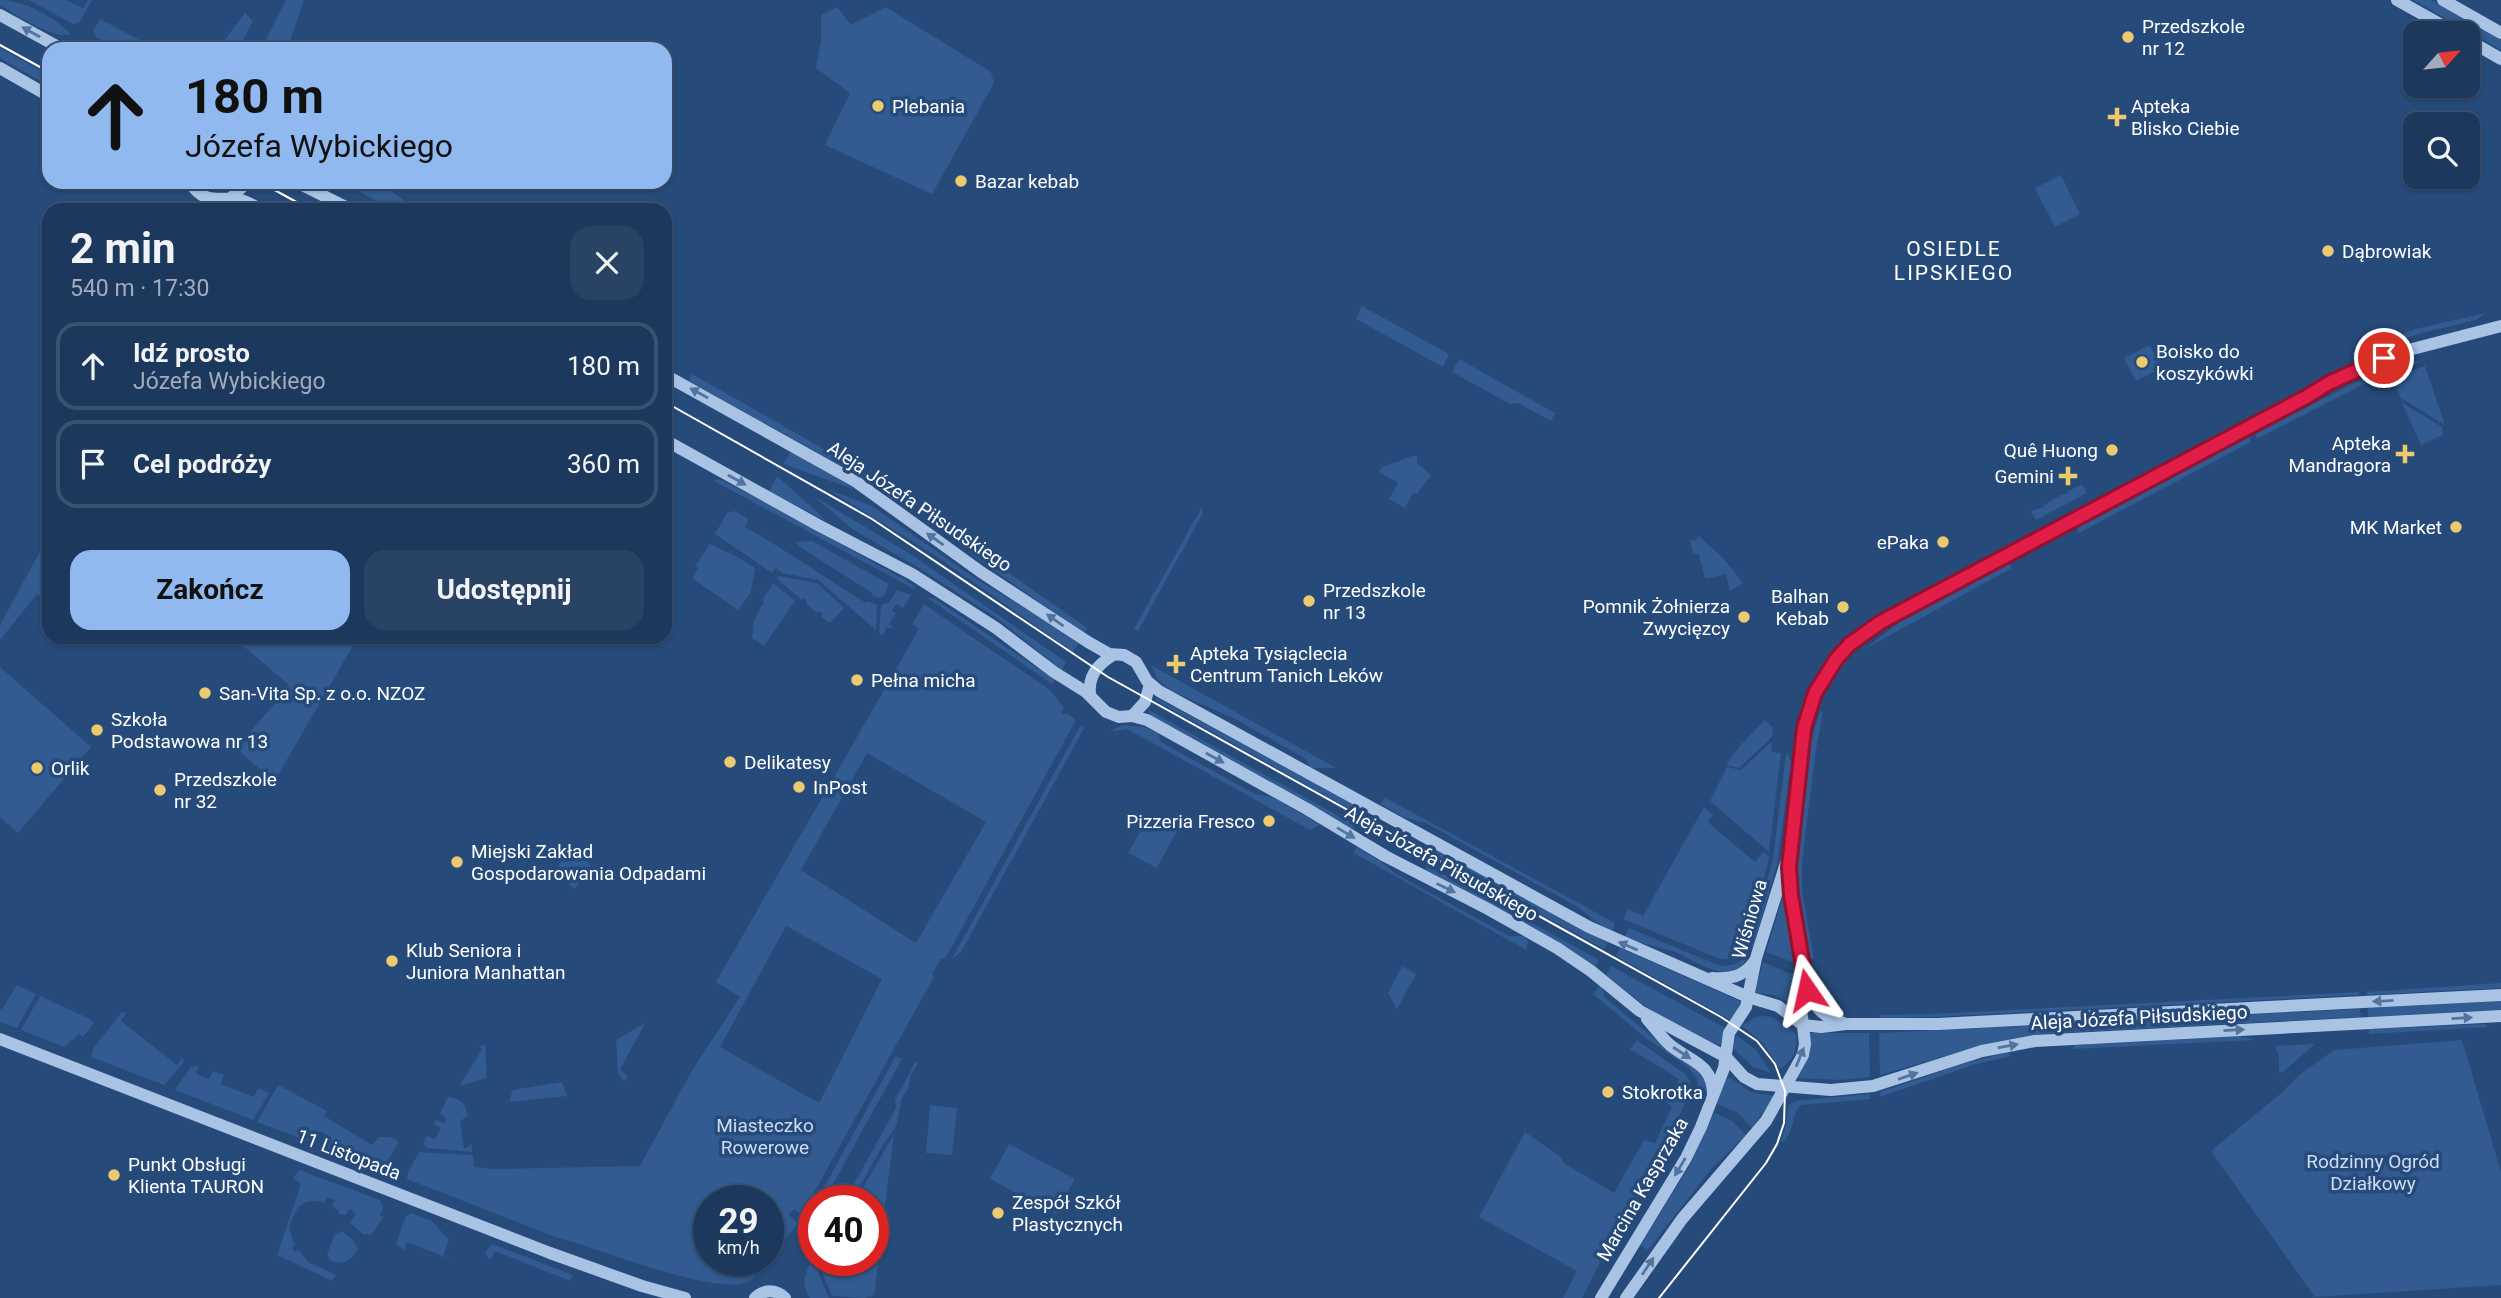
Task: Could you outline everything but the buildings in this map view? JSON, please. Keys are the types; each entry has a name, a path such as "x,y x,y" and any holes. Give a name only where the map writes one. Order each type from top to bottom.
{"street":[{"path":"2397,0 2435,21"},
{"path":"2443,0 2501,33"},
{"path":"0,15 49,42"},
{"path":"2480,47 2501,59"},
{"path":"0,68 42,92"},
{"path":"197,189 204,197 247,203"},
{"path":"229,200 240,189"},
{"path":"310,189 338,203"},
{"name":"Wiśniowa","path":"1803,1025 1803,973 1791,895 1789,852 1804,728 1815,693 1827,671 1846,648 1881,622 2329,383 2370,363 2411,348 2501,326"},
{"name":"Aleja Józefa Piłsudskiego","path":"672,379 846,475 987,576 1088,642 1113,655"},
{"path":"672,444 912,574 996,628 1054,672 1090,695 1102,709 1112,715 1122,718 1132,716 1145,702 1150,684 1136,662 1124,655 1113,655 1094,672 1089,683 1090,695"},
{"name":"Aleja Józefa Piłsudskiego","path":"1150,684 1580,922 1748,997"},
{"name":"Aleja Józefa Piłsudskiego","path":"1132,716 1147,720 1307,809 1385,856 1539,937 1591,971 1640,1011 1726,1057"},
{"name":"Wiśniowa","path":"1748,997 1756,958 1789,852"},
{"path":"1702,977 1735,977 1745,972 1756,958"},
{"path":"1803,973 1815,1007 1831,1019 1846,1024"},
{"name":"Aleja Józefa Piłsudskiego","path":"1803,1025 1821,1027 1846,1024 1950,1024 2501,995"},
{"path":"1626,1298 1682,1219 1766,1121 1786,1087 1804,1049 1803,1025 1782,1008 1748,997 1744,1010 1728,1033 1726,1057 1741,1074 1753,1082 1786,1087"},
{"path":"1640,1011 1667,1042 1705,1068 1711,1078 1712,1098"},
{"name":"Aleja Józefa Piłsudskiego","path":"1786,1087 1839,1090 1873,1086 1982,1051 2035,1041 2501,1016"},
{"name":"11 Listopada","path":"0,1039 550,1253 642,1286 685,1298"},
{"name":"Marcina Kasprzaka","path":"1601,1298 1686,1158 1722,1074 1726,1057"},
{"path":"755,1298 770,1291 785,1298"}],"green space":[{"path":"0,0 19,3 38,11 71,34 54,33 35,26 0,5"},
{"path":"29,0 65,0 83,8 88,0 92,0 79,23 73,24"},
{"path":"286,0 304,0 289,42 265,42"},
{"path":"2413,0 2431,0 2468,21 2450,21"},
{"path":"837,7 851,25 886,7 991,72 994,83 932,194 825,145 850,93 816,68 821,40 821,15"},
{"path":"245,13 253,21 242,42 223,42"},
{"path":"100,19 143,42 105,42 96,37 93,31"},
{"path":"2480,28 2501,40 2501,50 2480,38"},
{"path":"0,48 42,71 42,82 0,58"},
{"path":"2061,175 2080,214 2055,227 2035,188"},
{"path":"355,189 389,189 407,203 380,203"},
{"path":"1362,306 1449,354 1443,367 1356,319"},
{"path":"2486,313 2476,320 2418,334 2354,358 2352,353 2415,329"},
{"name":"Boisko do koszykówki","path":"2150,345 2162,368 2136,381 2124,358"},
{"path":"1459,359 1555,413 1551,421 1518,403 1510,404 1452,372"},
{"path":"2410,360 2420,362 2362,385 2257,439 2255,434 2350,385"},
{"path":"2425,366 2445,425 2401,398 2391,378"},
{"path":"692,374 852,465 909,503 896,500 842,466 689,381"},
{"path":"2402,403 2442,427 2443,435 2421,445"},
{"path":"2249,437 2251,442 2079,533 2077,528"},
{"path":"791,451 859,491 783,464"},
{"path":"1417,456 1417,463 1431,475 1417,494 1413,493 1405,508 1389,499 1398,483 1379,472 1381,468"},
{"path":"777,476 828,522 769,491"},
{"path":"718,479 756,497 912,584 916,590 714,481"},
{"path":"2082,484 2087,493 2036,520 2031,511 2044,507"},
{"path":"827,489 872,506 976,579 1079,643 1073,652 934,555"},
{"path":"812,495 912,555 1066,662 1062,670 998,619 852,529"},
{"path":"1202,507 1203,513 1138,631 1134,629"},
{"path":"735,511 748,519 745,527 866,603 867,601 877,605 876,630 818,580 782,573 776,568 772,573 715,534 727,513"},
{"path":"1699,536 1724,559 1743,583 1730,591 1726,574 1705,579 1699,555 1693,553 1690,540 1695,541"},
{"path":"812,541 889,584 884,596 879,598 872,595 795,542"},
{"path":"710,544 755,568 751,592 738,610 692,578 698,568 695,566"},
{"path":"968,544 1087,628 1084,633 972,555 967,549"},
{"path":"42,548 42,597 37,594 0,640 0,625"},
{"path":"2009,564 2012,568 1863,650 1900,622"},
{"path":"778,576 817,583 844,608 828,622 821,616 823,614 819,611 817,613 806,604 804,598 802,600 777,579"},
{"path":"773,583 795,601 764,646 752,638 754,620"},
{"path":"897,590 911,595 903,608 896,604 892,610 896,613 889,624 893,626 891,629 887,627 882,636 879,633 881,605 889,602"},
{"path":"926,597 935,599 1055,680 1052,684"},
{"name":"Miasteczko Rowerowe","path":"924,604 1050,690 1063,707 1062,714 1068,714 1076,720 948,954 941,959 932,973 934,977 818,1185 798,1185 798,1213 794,1209 789,1215 798,1224 784,1240 784,1185 693,1185 693,1276 754,1276 752,1279 733,1284 711,1283 654,1269 555,1237 407,1179 419,1152 473,1155 474,1167 492,1169 640,1166 691,1072 740,997 716,982 919,629 912,624","holes":["867,753 986,822 916,943 801,870","786,926 882,979 819,1103 720,1047"]},
{"path":"241,644 354,644 274,782 236,748 290,686"},
{"path":"1151,665 1336,768 1310,768 1306,759 1235,719 1172,691 1158,680"},
{"name":"Orlik","path":"0,667 91,747 18,833 0,817"},
{"path":"1157,698 1364,809 1360,815 1155,700"},
{"path":"1149,710 1355,825 1352,830 1150,715"},
{"path":"1821,711 1823,712 1802,863 1802,891 1814,958 1808,961 1797,897 1796,861 1808,764 1816,722"},
{"path":"1765,720 1773,728 1772,737 1739,768 1726,765 1738,748"},
{"path":"1124,725 1144,727 1158,733 1161,742 1255,794 1273,797 1320,825 1310,830 1127,729 1111,730"},
{"path":"1080,726 1084,728 1075,745 961,952 952,959"},
{"path":"1770,743 1771,752 1781,753 1769,852 1710,801 1727,767 1741,770"},
{"path":"1786,754 1791,762 1777,865 1753,947 1749,946 1749,943 1773,859"},
{"path":"1384,797 1615,923 1613,932 1578,907 1426,823 1403,817 1381,804"},
{"path":"1704,807 1713,815 1708,821 1712,826 1755,862 1763,852 1769,857 1745,939 1736,956 1728,959 1718,958 1623,919 1628,909 1643,916"},
{"path":"1149,816 1177,831 1157,868 1128,853"},
{"path":"1357,847 1396,874 1509,936 1524,936 1528,941 1526,950 1354,853"},
{"path":"1436,849 1608,943 1604,949 1433,855"},
{"path":"570,850 591,865 575,889 553,873"},
{"path":"1427,865 1599,960 1595,967 1557,941 1424,870"},
{"path":"1784,897 1795,963 1766,952"},
{"path":"1629,928 1720,966 1733,965 1749,956 1742,966 1735,970 1717,971 1672,951 1624,937"},
{"path":"1620,948 1740,1001 1738,1011 1730,1020 1616,956"},
{"path":"1763,962 1788,973 1796,973 1796,1006 1774,995 1755,993"},
{"path":"1402,966 1416,974 1397,1009 1388,993"},
{"path":"1611,966 1725,1028 1720,1045 1675,1025 1645,1005 1606,975"},
{"path":"2501,983 2501,988 2367,995 2366,992"},
{"path":"17,985 36,994 17,1028 0,1022 0,1009"},
{"path":"1600,986 1605,998 1695,1067 1705,1081 1705,1099 1698,1095 1697,1079 1689,1068 1646,1038 1593,994"},
{"path":"2359,992 2359,995 1879,1018 1880,1015"},
{"path":"40,996 94,1023 83,1037 79,1034 64,1047 21,1030"},
{"path":"2501,1001 2501,1010 2368,1017 2368,1008"},
{"path":"2360,1009 2361,1017 2040,1034 1986,1044 1880,1075 1879,1033"},
{"path":"122,1012 126,1013 121,1021 177,1065 183,1057 183,1063 164,1085 91,1057 94,1047"},
{"path":"1767,1016 1796,1034 1794,1054 1780,1069 1763,1043 1742,1026 1755,1017"},
{"path":"645,1023 620,1070 628,1076 624,1081 618,1074 616,1040"},
{"path":"2485,1024 2489,1027 2369,1034 2369,1029"},
{"path":"1810,1033 1869,1033 1870,1077 1841,1080 1796,1078"},
{"path":"1736,1035 1756,1050 1771,1073 1753,1067 1733,1048"},
{"path":"2239,1036 2255,1040 2072,1049 2074,1045"},
{"path":"1637,1040 1685,1074 1690,1081 1691,1090 1659,1160 1610,1242 1582,1298 1563,1298 1577,1271 1479,1217 1525,1132 1561,1157 1564,1163 1614,1193 1644,1140 1655,1143 1672,1107 1666,1102 1679,1079 1630,1049"},
{"name":"Rodzinny Ogród Działkowy","path":"2462,1040 2501,1172 2501,1285 2315,1297 2211,1151 2299,1075 2334,1050"},
{"path":"485,1044 487,1078 459,1086 482,1050 479,1047"},
{"path":"2315,1044 2282,1073 2279,1072 2279,1057 2275,1046"},
{"path":"2008,1052 2011,1056 1973,1065 1880,1097 1880,1092 1959,1065"},
{"path":"896,1056 902,1059 832,1185 825,1185"},
{"path":"919,1061 902,1098 896,1127 860,1185 853,1185 896,1108 895,1100 915,1063"},
{"path":"199,1065 196,1074 209,1079 213,1071 224,1075 221,1084 254,1097 258,1088 269,1093 253,1120 175,1090 190,1068"},
{"path":"1729,1077 1751,1092 1774,1096 1752,1128 1738,1113 1717,1104 1724,1083"},
{"path":"562,1082 567,1096 510,1102 512,1090"},
{"path":"278,1085 327,1111 324,1116 372,1145 379,1137 391,1137 399,1142 385,1166 380,1169 320,1146 325,1134 319,1131 312,1131 311,1134 316,1136 310,1136 308,1141 257,1122"},
{"path":"1870,1094 1870,1099 1801,1105 1796,1111 1790,1133 1781,1141 1788,1106 1795,1101"},
{"path":"448,1097 460,1100 466,1108 468,1116 460,1121 464,1149 472,1144 472,1152 427,1148 423,1144 427,1136 435,1139 441,1128 434,1124 436,1120 444,1123 447,1119 440,1113"},
{"path":"930,1105 957,1108 952,1155 926,1153"},
{"path":"1714,1113 1731,1120 1746,1135 1712,1168 1648,1250 1641,1245 1690,1165"},
{"path":"894,1134 888,1185 865,1185"},
{"path":"1009,1144 1075,1179 1056,1214 990,1179"},
{"path":"299,1170 380,1200 383,1207 380,1216 384,1217 371,1235 363,1234 350,1223 356,1214 350,1209 345,1215 339,1214 332,1206 335,1200 327,1197 325,1203 311,1201 296,1210 289,1229 295,1245 292,1248 295,1252 299,1250 308,1262 336,1275 332,1281 277,1255 301,1184 293,1178"},
{"path":"412,1213 432,1221 449,1240 443,1255 453,1260 407,1242 404,1250 396,1244 406,1216"},
{"path":"342,1231 354,1241 358,1249 352,1257 343,1262 330,1260 327,1254 335,1234"},
{"path":"492,1244 573,1275 570,1281 495,1251 491,1259 488,1259 485,1252"},
{"path":"806,1276 820,1276 829,1298 810,1298 805,1288"},
{"path":"824,1276 876,1276 874,1295 864,1298 832,1296"}],"tram line":[{"path":"0,45 42,68"},
{"path":"273,189 298,203"},
{"path":"672,406 872,519 1108,677 1721,1017 1757,1041 1775,1064 1785,1091 1784,1123 1777,1144 1766,1163 1659,1298"}],"place":[{"name":"Przedszkole nr 12","path":"2128,37"},
{"name":"Plebania","path":"878,106"},
{"name":"Apteka Blisko Ciebie","path":"2117,117"},
{"name":"Bazar kebab","path":"961,181"},
{"name":"Dąbrowiak","path":"2328,251"},
{"name":"Boisko do koszykówki","path":"2142,362"},
{"name":"Quê Huong","path":"2112,450"},
{"name":"Apteka Mandragora","path":"2405,454"},
{"name":"Gemini","path":"2068,476"},
{"name":"MK Market","path":"2456,527"},
{"name":"ePaka","path":"1943,542"},
{"name":"Przedszkole nr 13","path":"1309,601"},
{"name":"Balhan Kebab","path":"1843,607"},
{"name":"Pomnik Żołnierza Zwycięzcy","path":"1744,617"},
{"name":"Apteka Tysiąclecia Centrum Tanich Leków","path":"1176,664"},
{"name":"Pełna micha","path":"857,680"},
{"name":"San-Vita Sp. z o.o. NZOZ","path":"205,693"},
{"name":"Szkoła Podstawowa nr 13","path":"97,730"},
{"name":"Delikatesy","path":"730,762"},
{"name":"Orlik","path":"37,768"},
{"name":"InPost","path":"799,787"},
{"name":"Przedszkole nr 32","path":"160,790"},
{"name":"Pizzeria Fresco","path":"1269,821"},
{"name":"Miejski Zakład Gospodarowania Odpadami","path":"457,862"},
{"name":"Klub Seniora i Juniora Manhattan","path":"392,961"},
{"name":"Stokrotka","path":"1608,1092"},
{"name":"Punkt Obsługi Klienta TAURON","path":"114,1175"},
{"name":"Zespół Szkół Plastycznych","path":"998,1213"}],"district":[{"name":"OSIEDLE LIPSKIEGO","path":"1954,261"}],"route":[{"path":"1807,990 1791,895 1789,852 1804,728 1815,693 1837,658 1850,644 1881,622 2348,373 2384,358"}]}
